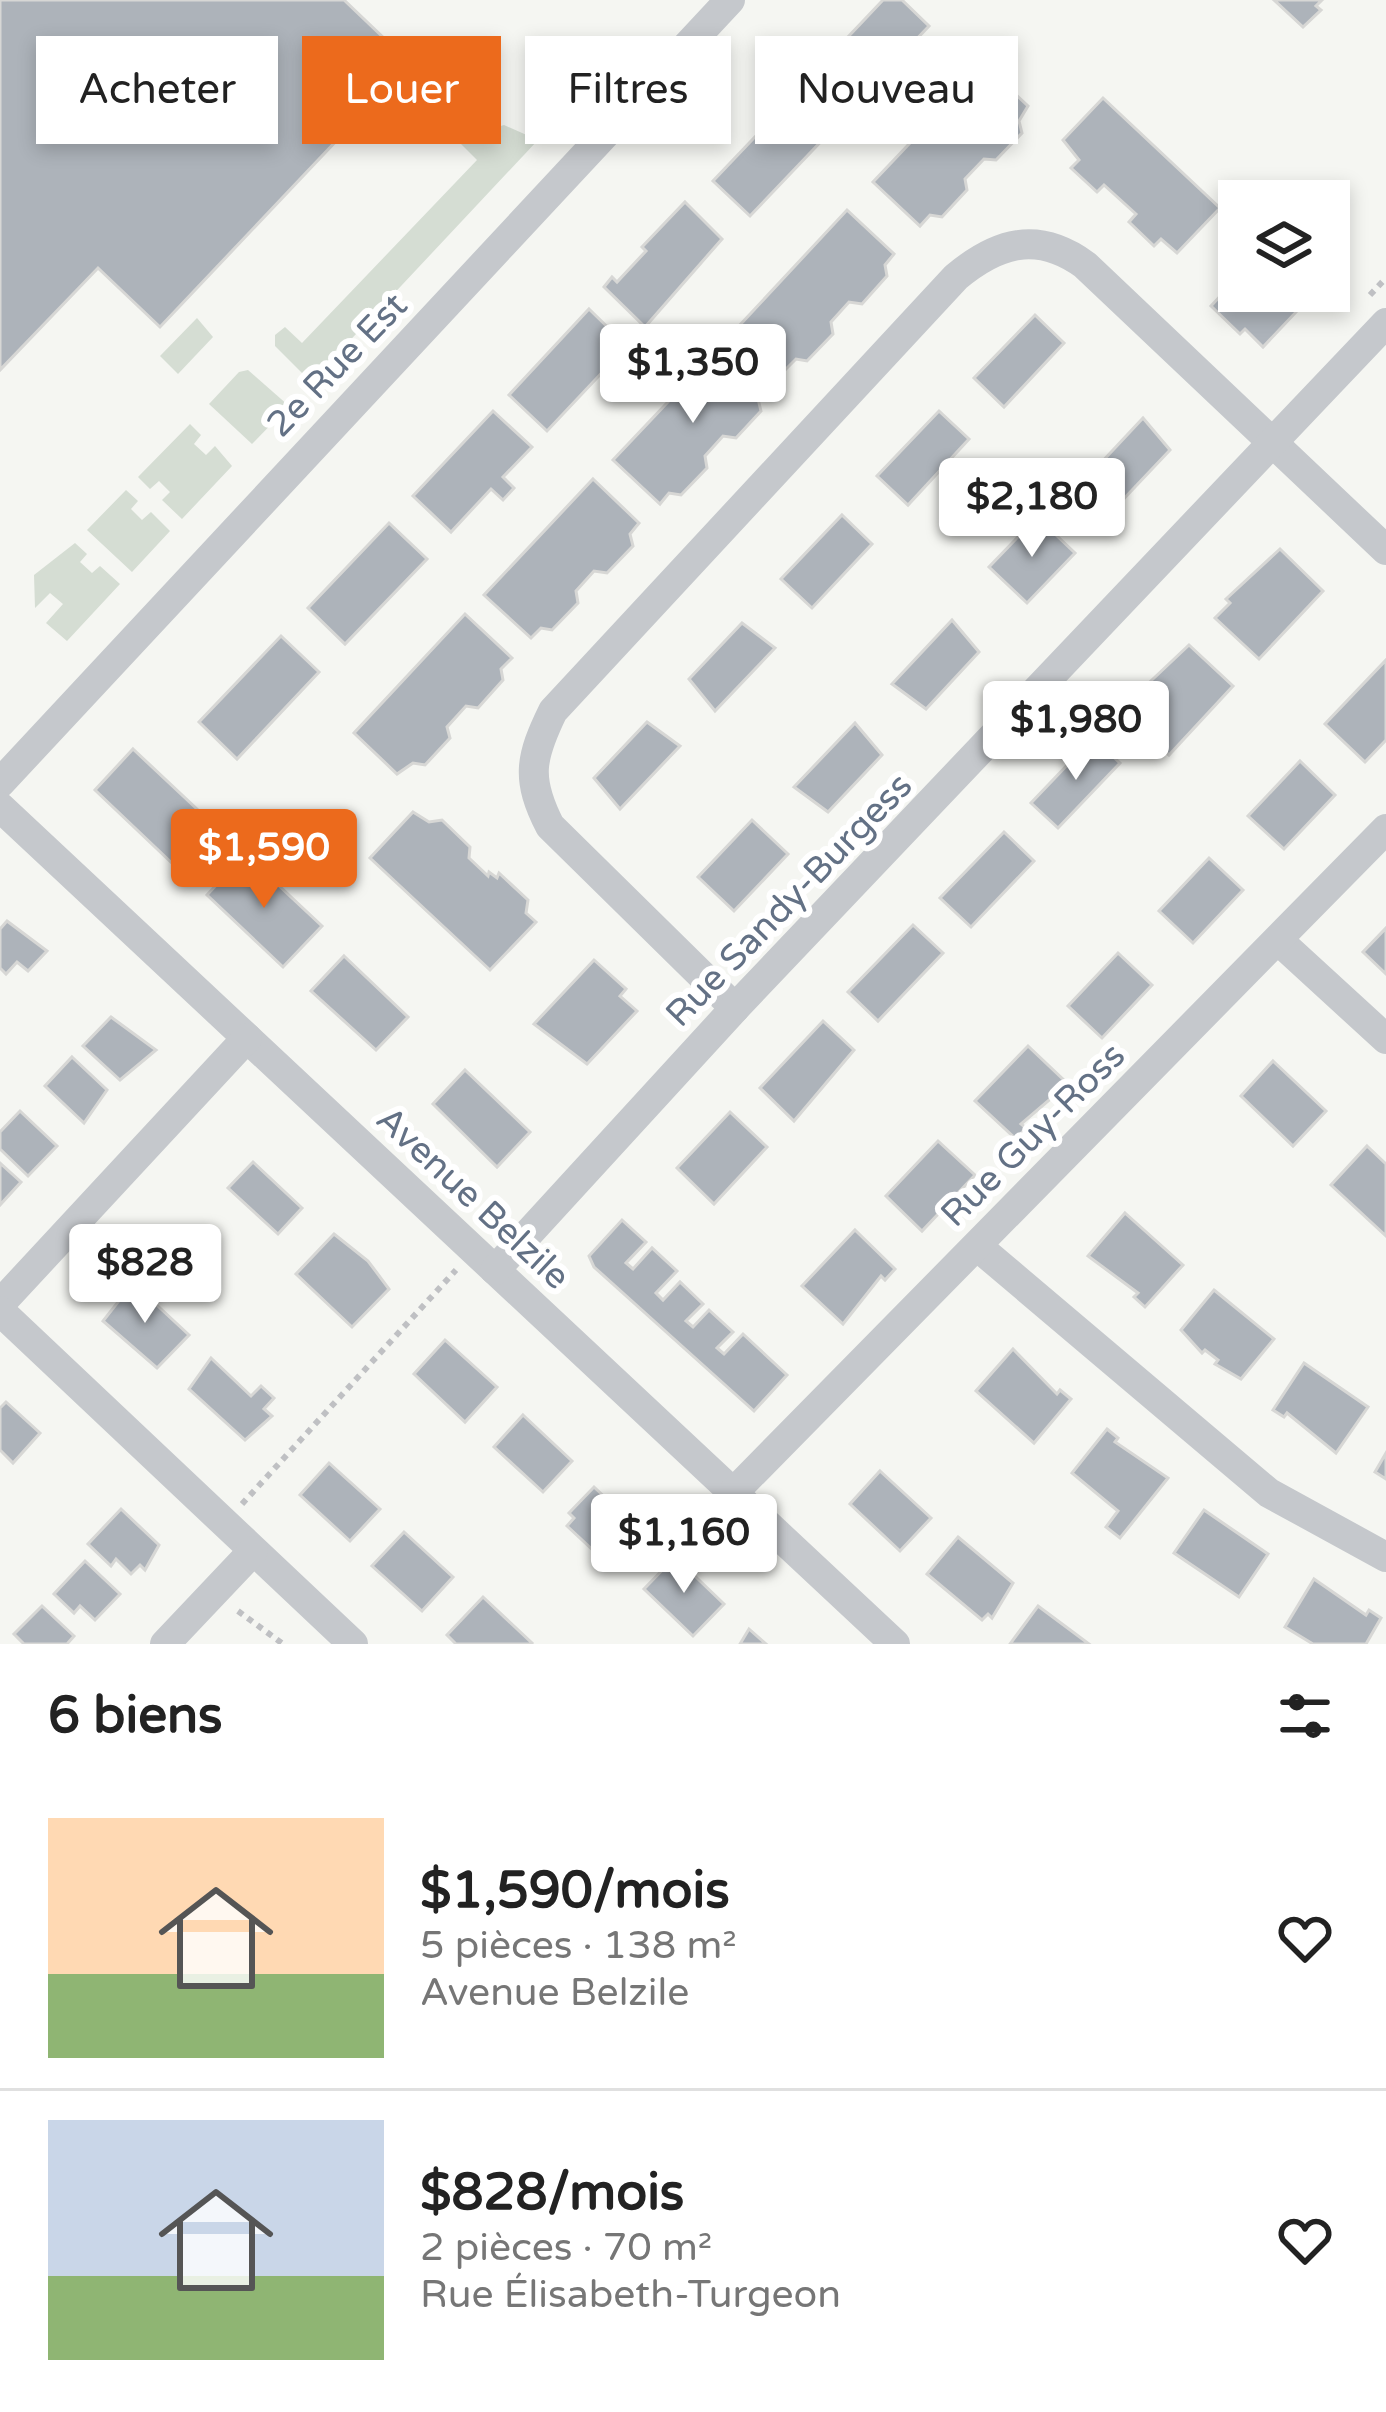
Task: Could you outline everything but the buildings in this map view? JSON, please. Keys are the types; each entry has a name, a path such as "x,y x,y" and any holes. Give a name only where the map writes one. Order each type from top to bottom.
{"street":[{"name":"2e Rue Est","path":"0,783 730,0"},
{"path":"735,1008 550,826 531,790 537,744 553,711 956,278 988,250 1035,244 1066,251 1386,550"},
{"name":"Rue Sandy-Burgess","path":"485,1260 735,1008 1386,322"},
{"name":"Avenue Belzile","path":"0,807 895,1644"},
{"name":"Rue Guy-Ross","path":"733,1493 1386,829"},
{"path":"1278,940 1386,1039"},
{"path":"247,1038 0,1308 353,1644"},
{"path":"977,1246 1269,1493 1386,1557"},
{"path":"164,1644 253,1551"}],"path":[{"path":"224,1523 485,1260"},
{"path":"215,1591 283,1644"}],"shaded area":[{"path":"501,126 525,134 525,144 534,144 311,382 275,346 275,335 285,327 302,343 477,160 461,144 501,144"},
{"path":"197,318 213,337 178,374 160,356"},
{"path":"248,370 289,406 252,444 209,404 239,372"},
{"path":"190,424 201,435 194,444 206,455 215,446 232,466 182,519 162,500 170,492 159,481 150,489 138,477"},
{"path":"126,490 138,501 131,509 142,520 151,512 170,531 132,572 87,530"},
{"path":"75,543 87,554 80,562 92,573 100,566 120,584 67,641 46,623 63,604 50,593 35,608 34,575"}]}
